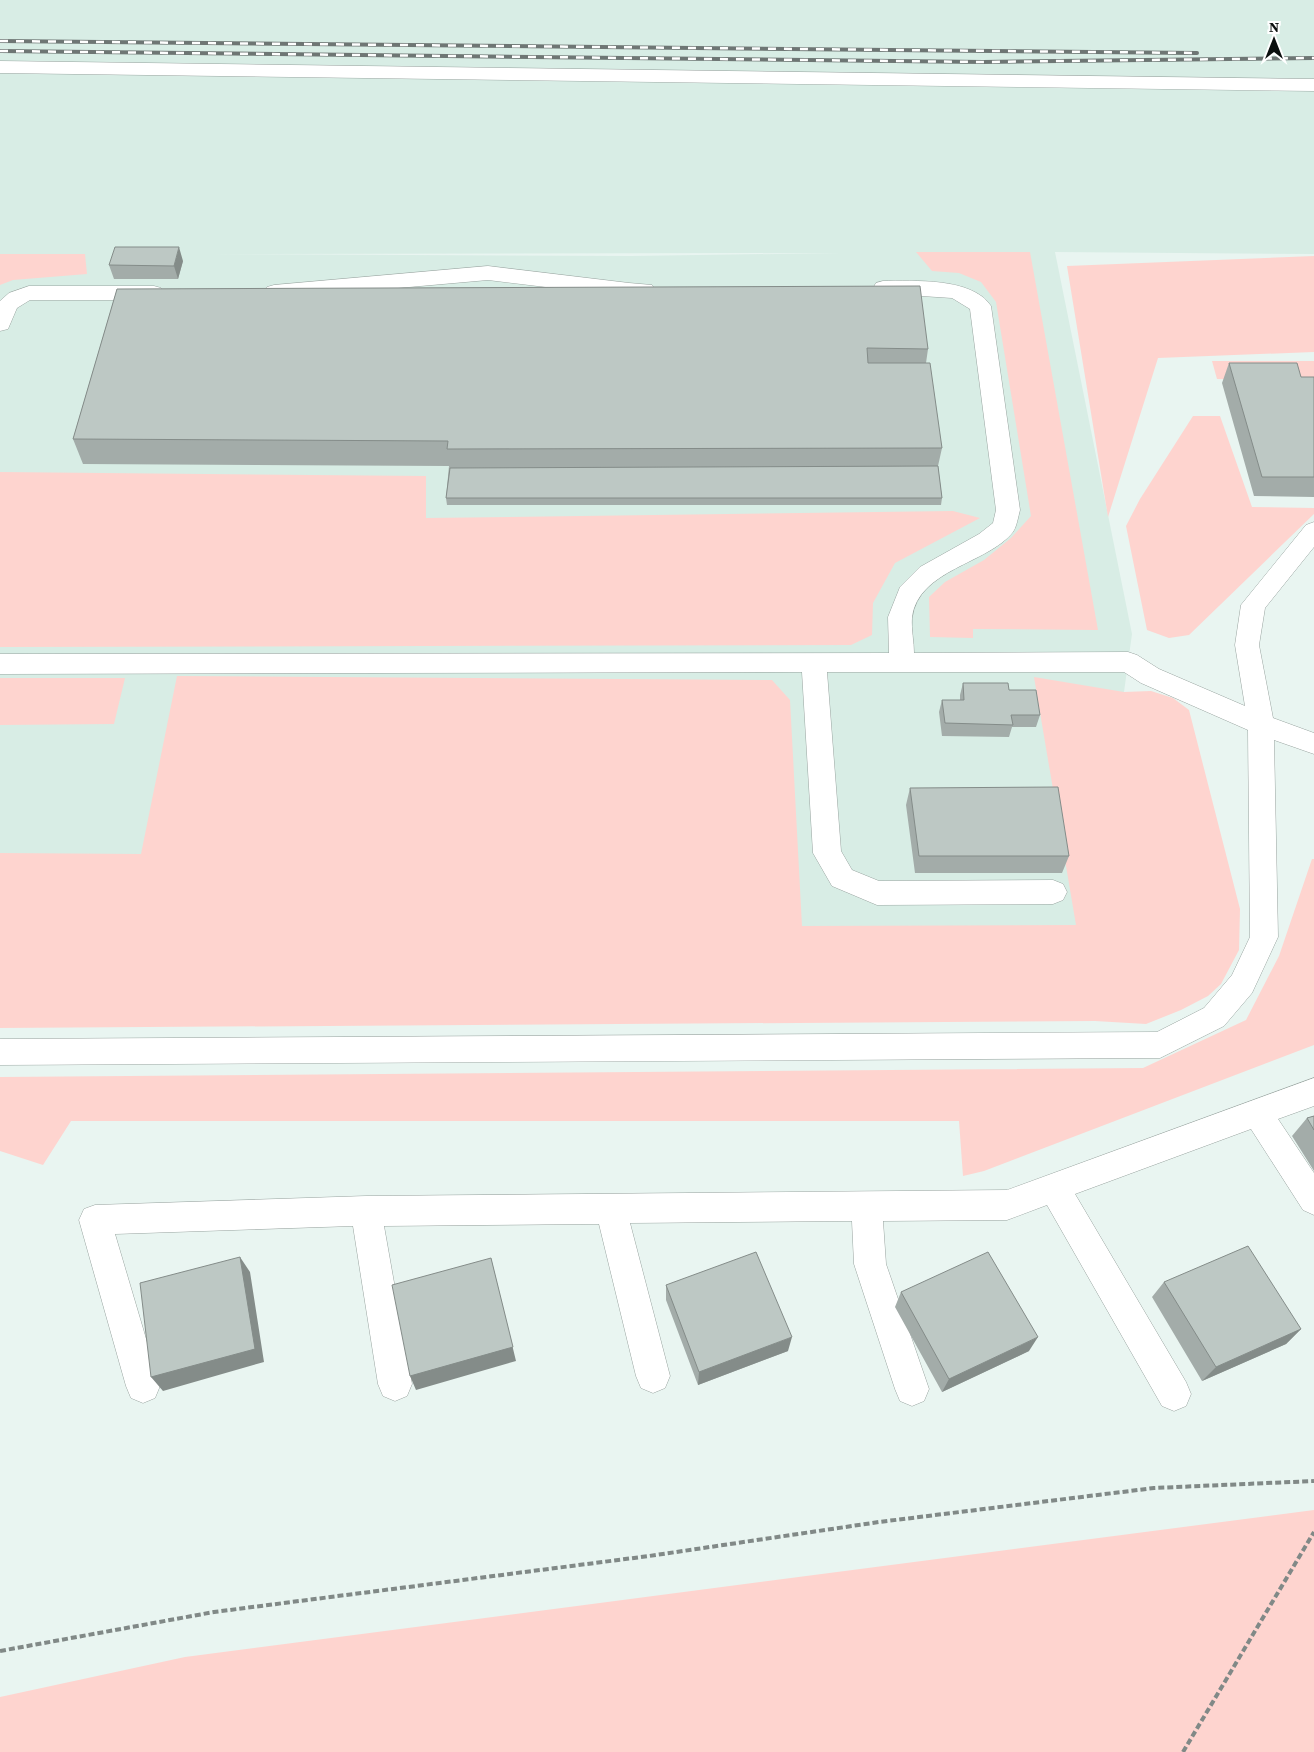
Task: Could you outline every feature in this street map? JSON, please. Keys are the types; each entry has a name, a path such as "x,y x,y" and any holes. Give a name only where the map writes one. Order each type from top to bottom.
{"street":[{"path":"0,67 1314,85"},
{"path":"257,292 488,273 629,290 668,290"},
{"path":"866,288 916,288 957,292 980,306 1006,486 1008,510 1004,527 987,540 929,573 909,593 900,617 902,663"},
{"path":"0,324 7,305 7,294 178,292"},
{"path":"0,1052 1160,1045 1214,1017 1242,984 1264,937 1261,724 1247,645 1253,605 1314,531"},
{"path":"814,662 827,852 842,878 877,893 1053,892"},
{"path":"0,664 1128,662 1150,676 1261,724 1314,744"},
{"path":"143,1386 95,1220 366,1211 1007,1205 1314,1092"},
{"path":"1257,1113 1314,1200"},
{"path":"1054,1187 1174,1394"},
{"path":"867,1206 870,1264 912,1389"},
{"path":"610,1209 653,1376"},
{"path":"366,1211 395,1384"}],"path":[{"path":"0,1651 214,1612 640,1558 879,1522 1154,1488 1314,1481"},
{"path":"1183,1752 1314,1532"}],"shaded area":[{"path":"0,0 1314,0 1314,254 1055,252 1132,634 1124,692 1182,977 0,975","holes":["841,253 631,256 210,254"]},
{"path":"916,252 1030,252 1098,630 973,629 973,638 930,637 929,597 945,582 984,560 1011,538 1031,516 996,302 981,282 959,273 932,271"},
{"path":"0,254 85,254 87,274 13,280 0,285"},
{"path":"1314,256 1314,352 1158,358 1108,517 1067,266"},
{"path":"1212,361 1314,361 1314,394 1309,381 1217,379"},
{"path":"1193,416 1220,416 1252,507 1314,508 1314,514 1189,635 1169,638 1147,630 1126,526 1140,499"},
{"path":"0,472 426,476 426,518 953,511 980,518 895,563 873,603 872,635 851,645 0,647"},
{"path":"177,676 772,680 790,700 802,926 1076,925 1034,677 1124,692 1151,691 1173,698 1189,710 1240,909 1239,950 1221,984 1208,996 1181,1010 1146,1024 1095,1021 0,1028 0,853 141,854"},
{"path":"0,678 125,678 114,724 0,725"},
{"path":"1312,859 1314,859 1314,1045 984,1171 963,1176 959,1121 71,1121 43,1165 0,1151 0,1077 1143,1068 1246,1020 1279,956"},
{"path":"1314,1510 1314,1752 0,1752 0,1697 185,1657"}],"building":[{"path":"115,247 179,247 174,266 109,265"},
{"path":"920,286 928,349 867,348 868,363 930,363 942,448 447,449 448,441 73,439 117,289"},
{"path":"1229,363 1297,363 1301,377 1314,377 1314,477 1262,477"},
{"path":"938,466 942,498 446,498 450,468"},
{"path":"963,683 1008,683 1009,690 1036,690 1040,715 1011,715 1013,725 945,723 942,700 964,700"},
{"path":"1058,787 1069,856 919,856 910,788"},
{"path":"1314,1116 1314,1130 1307,1118"},
{"path":"1248,1246 1301,1329 1216,1367 1164,1282"},
{"path":"756,1252 792,1337 699,1372 666,1285"},
{"path":"988,1252 1038,1337 949,1379 901,1292"},
{"path":"240,1257 255,1349 151,1377 140,1283"},
{"path":"491,1258 513,1347 410,1376 392,1285"}],"railway":[{"path":"0,41 1197,53"},
{"path":"0,51 983,62 1314,58"}]}
